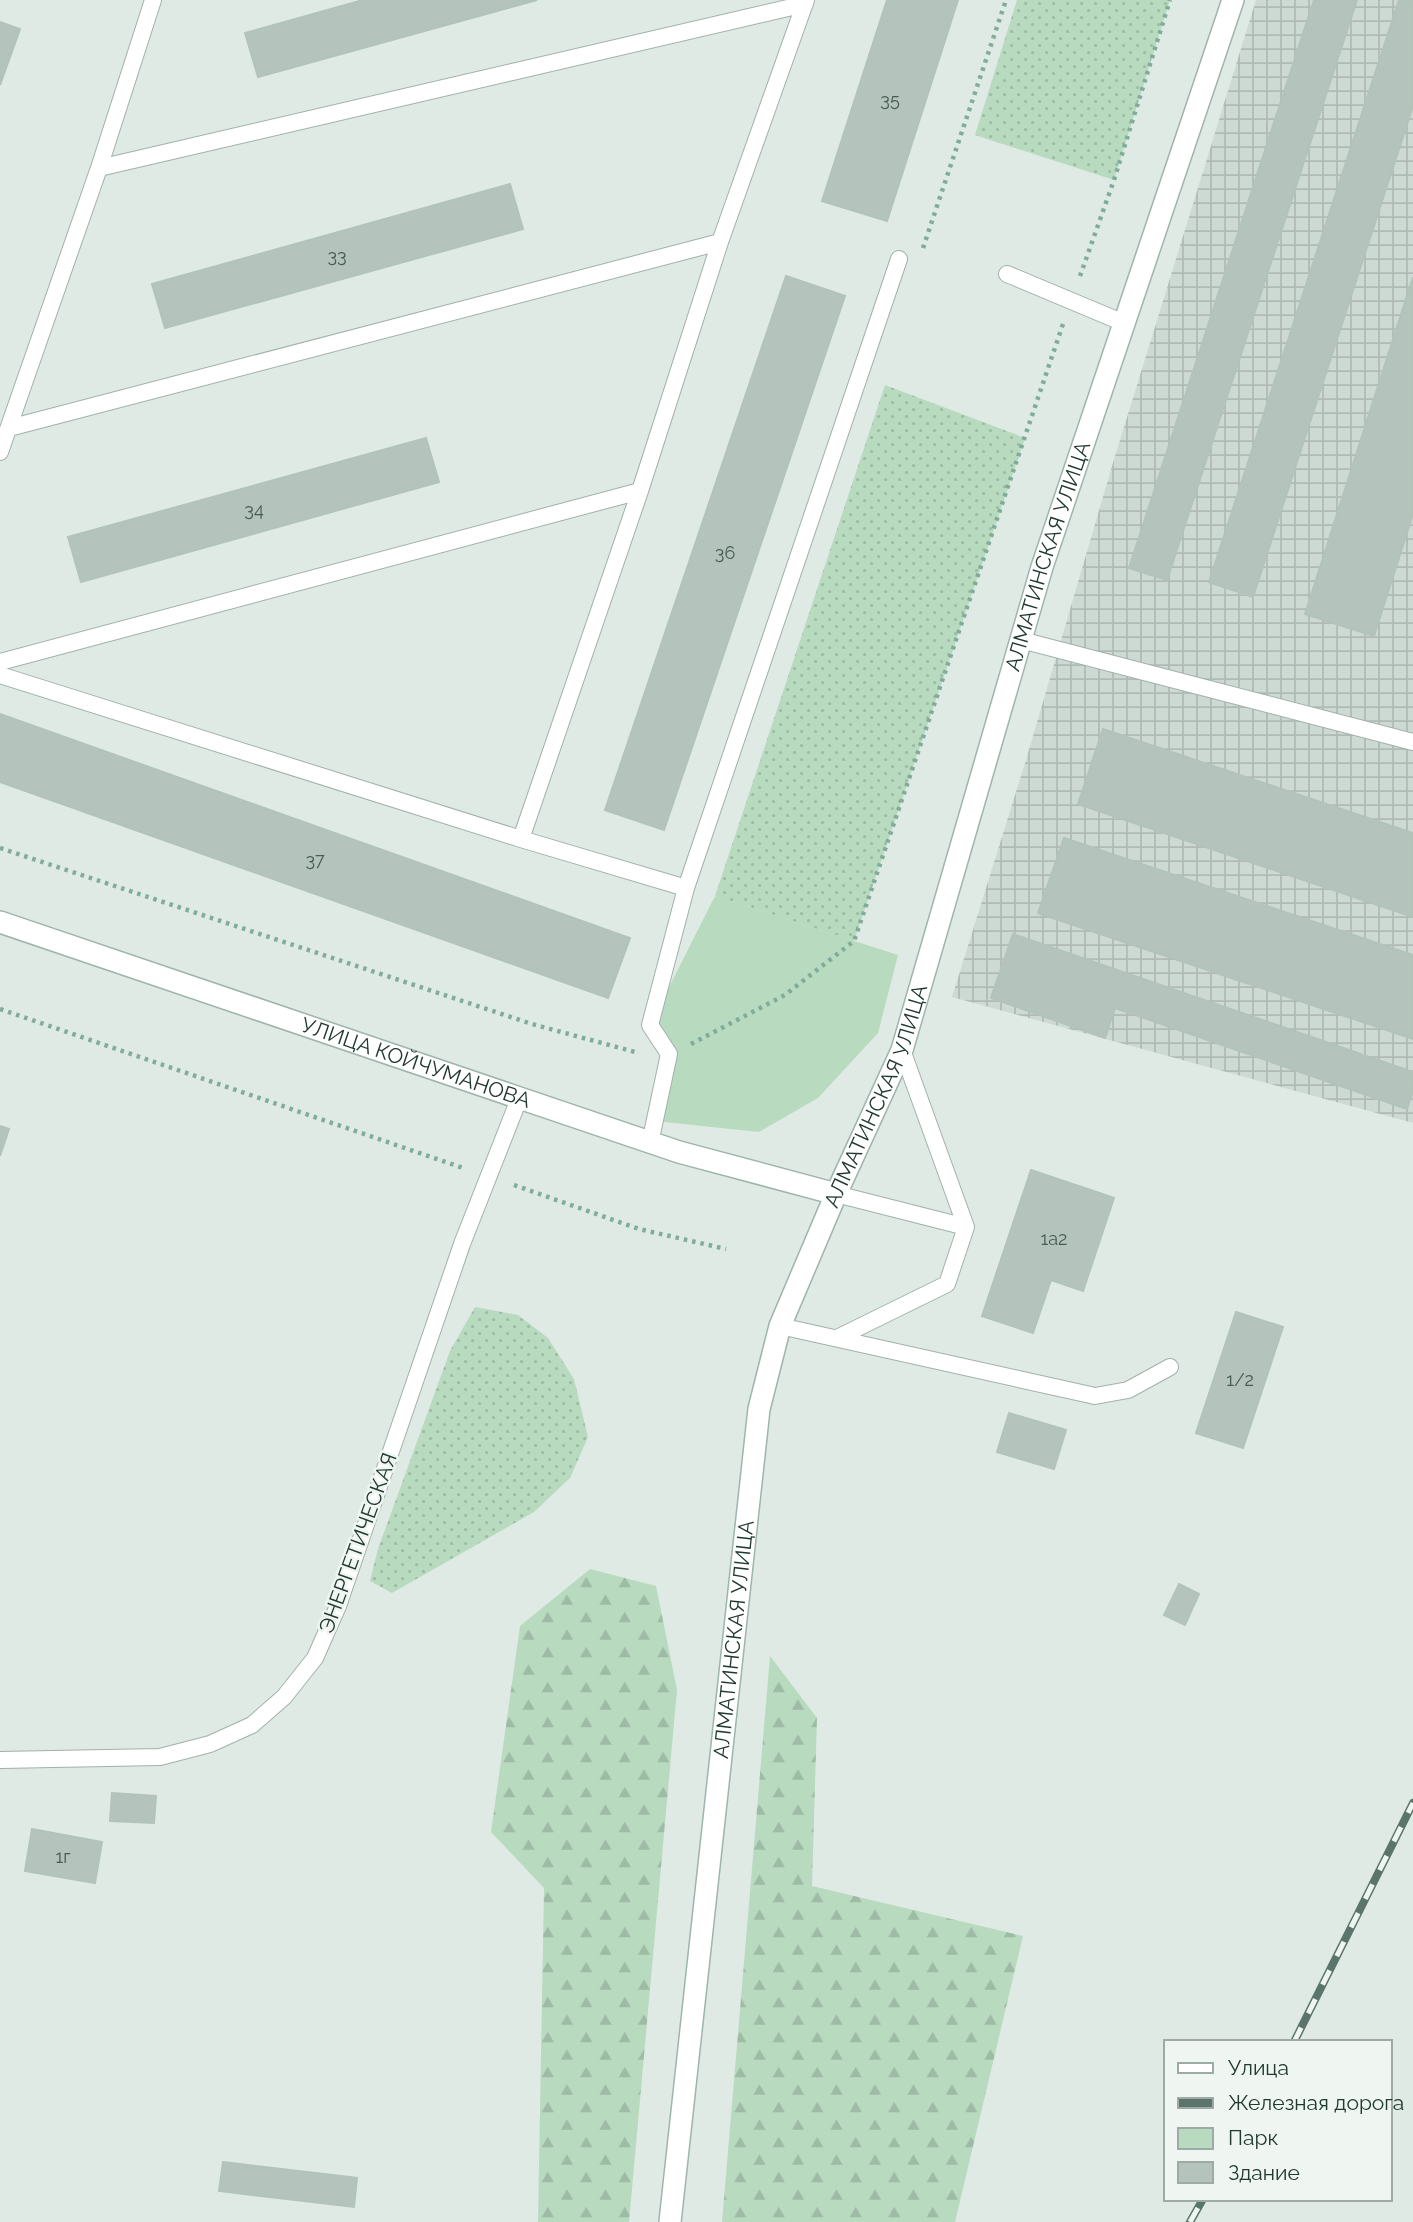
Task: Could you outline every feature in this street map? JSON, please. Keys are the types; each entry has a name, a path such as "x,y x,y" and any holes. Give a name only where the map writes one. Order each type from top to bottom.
{"street":[{"name":"АЛМАТИНСКАЯ УЛИЦА","path":"670,2222 759,1409 780,1326 836,1194 902,1050 1042,567 1233,0"},
{"name":"УЛИЦА КОЙЧУМАНОВА","path":"0,922 650,1143 836,1194"}],"lane":[{"path":"0,452 99,168 153,0"},
{"path":"99,168 806,2"},
{"path":"521,839 640,491 720,242 806,2"},
{"path":"9,428 720,242"},
{"path":"650,1143 669,1054 650,1025 686,888 899,259"},
{"path":"1007,274 1124,323"},
{"path":"0,662 640,491"},
{"path":"1021,640 1413,742"},
{"path":"0,675 521,839 686,888"},
{"path":"837,1338 947,1284 966,1227 902,1050"},
{"name":"ЭНЕРГЕТИЧЕСКАЯ","path":"0,1760 160,1757 210,1744 252,1725 284,1697 315,1658 338,1606 462,1244 519,1099"},
{"path":"836,1194 966,1227"},
{"path":"780,1326 1095,1395 1128,1390 1170,1367"}],"path":[{"path":"0,848 532,1024 632,1052 669,1054 785,995 854,941 1114,180 1170,0"},
{"path":"0,1009 639,1229 726,1249"}],"shaded area":[{"path":"1256,0 1413,0 1413,1123 952,997"}],"green space":[{"path":"1017,0 1170,0 1114,180 975,135"},
{"path":"885,385 1025,438 854,941 715,896"},
{"path":"715,896 898,955 878,1033 818,1098 759,1132 655,1121 669,1054 650,1025"},
{"path":"475,1307 518,1315 548,1338 574,1379 588,1437 570,1478 534,1512 392,1593 370,1581 378,1549 450,1351"},
{"path":"590,1569 656,1586 677,1690 629,2222 538,2222 544,1888 491,1832 520,1626"},
{"path":"770,1656 817,1718 812,1886 1023,1936 955,2222 722,2222"}],"building":[{"path":"363,0 537,0 258,77 245,33"},
{"path":"887,0 958,0 887,221 822,201"},
{"path":"1314,0 1357,0 1167,580 1129,568"},
{"path":"1399,0 1413,0 1413,106 1253,597 1209,582"},
{"path":"0,22 20,29 0,85"},
{"path":"510,184 523,229 165,328 152,284"},
{"path":"786,276 845,296 664,830 605,810"},
{"path":"1413,277 1413,514 1374,636 1305,614"},
{"path":"426,438 439,482 81,582 68,537"},
{"path":"0,714 630,938 608,998 0,782"},
{"path":"1103,729 1413,833 1413,917 1078,804"},
{"path":"1064,838 1413,955 1413,1039 1038,913"},
{"path":"1013,934 1413,1072 1413,1091 1407,1109 1115,1008 1105,1038 991,998"},
{"path":"0,1126 9,1129 0,1156"},
{"path":"1031,1170 1114,1198 1083,1291 1051,1280 1033,1333 982,1316"},
{"path":"1236,1312 1283,1327 1243,1448 1196,1433"},
{"path":"1009,1413 1066,1430 1054,1469 997,1452"},
{"path":"1179,1584 1199,1594 1185,1625 1164,1615"},
{"path":"112,1793 156,1796 154,1823 110,1821"},
{"path":"32,1829 102,1842 95,1883 25,1871"},
{"path":"223,2162 357,2178 354,2207 219,2191"}],"railway":[{"path":"1295,2040 1413,1803"},
{"path":"1190,2222 1202,2201"}]}
